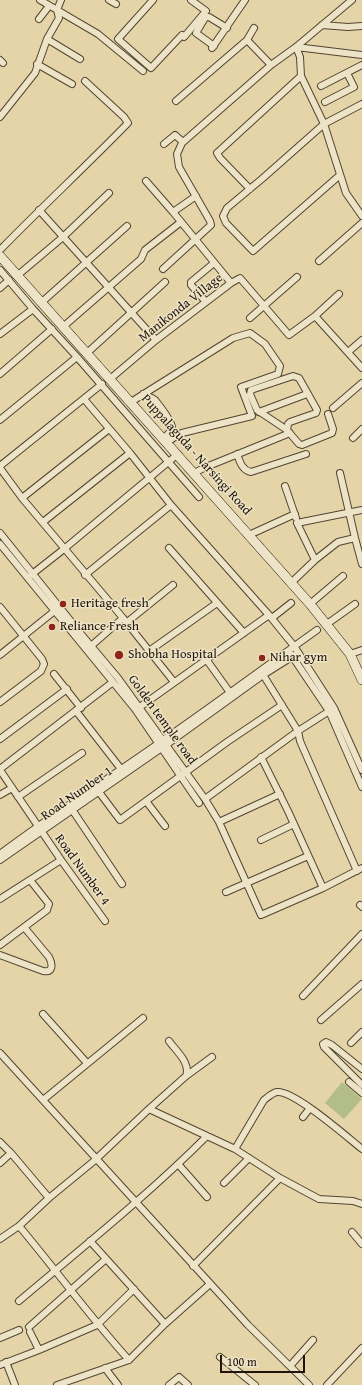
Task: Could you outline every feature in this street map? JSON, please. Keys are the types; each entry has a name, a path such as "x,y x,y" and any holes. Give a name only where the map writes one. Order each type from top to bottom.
{"street":[{"path":"40,0 98,34 143,71"},
{"path":"0,117 34,73 47,40 59,18 57,10 60,0"},
{"path":"109,0 116,4"},
{"path":"153,0 118,39 151,68 182,35 184,37 206,10 191,0"},
{"path":"227,28 210,17 207,17 196,33 213,48 227,28 245,0"},
{"path":"162,269 211,225 179,167 177,154 183,142 271,65 296,47 352,0"},
{"path":"39,19 49,6"},
{"path":"322,25 348,27 362,26"},
{"path":"176,101 247,40 254,28"},
{"path":"47,40 80,59"},
{"path":"247,40 271,65"},
{"path":"296,47 362,56"},
{"path":"296,47 300,56 301,76 324,124 346,193 362,216"},
{"path":"37,64 72,84"},
{"path":"321,86 362,65"},
{"path":"325,102 354,87 347,73"},
{"path":"250,189 217,153 301,76"},
{"path":"0,250 128,123 124,116 86,81"},
{"path":"340,175 253,252 226,222 223,216 227,208 324,124 362,104"},
{"path":"164,144 175,135 183,142"},
{"path":"146,181 231,283"},
{"path":"18,275 63,237 109,193"},
{"path":"173,212 196,196"},
{"path":"39,210 156,340"},
{"path":"64,326 141,259 146,250 181,222"},
{"path":"319,261 362,223"},
{"path":"42,302 127,226"},
{"name":"Puppalaguda - Narsingi Road","path":"0,256 131,402 169,439 178,454 194,473 310,604 350,654 362,680"},
{"path":"206,302 190,284 214,263"},
{"path":"0,270 33,309 102,384 198,497"},
{"path":"250,318 297,277"},
{"name":"Manikonda Village","path":"110,379 156,340 231,283 240,278 242,278 289,335 314,316"},
{"path":"0,288 9,280"},
{"path":"87,353 165,282"},
{"path":"339,294 314,316 362,368"},
{"path":"0,334 33,309"},
{"path":"0,374 52,329"},
{"path":"131,402 233,338 250,333 265,344 280,366 278,374 241,387 252,416 182,433"},
{"path":"348,352 362,340"},
{"path":"0,420 77,356"},
{"path":"289,432 288,424 290,422 316,413 317,410 299,378 294,376 251,390 251,397 259,412 289,432 297,443 302,445 331,434 333,429 328,414"},
{"path":"333,408 362,383"},
{"path":"102,384 0,467 22,498 174,682"},
{"path":"143,394 155,401 171,425 169,439"},
{"path":"259,412 307,394"},
{"path":"84,399 130,453 171,505 270,616 294,646 332,710 362,770"},
{"path":"22,498 109,429"},
{"path":"353,438 362,429"},
{"path":"194,473 289,432"},
{"path":"43,522 130,453"},
{"path":"28,578 150,479 178,454"},
{"path":"237,454 242,466 251,472 306,454"},
{"path":"340,473 362,564"},
{"path":"285,486 298,524 315,560"},
{"path":"85,575 171,505"},
{"path":"298,524 362,510"},
{"path":"249,535 295,514"},
{"name":"Golden temple road","path":"0,533 60,607 79,636"},
{"path":"291,583 315,560 338,542 355,538"},
{"name":"Golden temple road","path":"0,544 54,611 87,644 138,708 162,744 180,776 199,803"},
{"path":"169,548 244,633"},
{"path":"310,604 343,576"},
{"path":"87,644 173,585"},
{"path":"149,651 217,603"},
{"path":"138,708 244,633 291,603"},
{"path":"327,624 355,604"},
{"path":"0,655 60,607"},
{"path":"0,609 24,636 42,659 44,664 44,668 0,702"},
{"path":"162,744 262,672 287,650 317,630"},
{"name":"Golden temple road","path":"87,644 113,682 138,708"},
{"path":"287,650 332,710 362,787"},
{"path":"350,654 362,650"},
{"path":"262,672 298,653"},
{"path":"206,660 231,694"},
{"path":"261,757 280,794 323,888 360,869 300,741 298,730 262,672"},
{"path":"54,674 67,689 79,709 121,769"},
{"path":"0,770 113,682"},
{"path":"0,739 67,689"},
{"path":"97,789 120,820 227,742 282,706"},
{"path":"205,799 298,730 332,710"},
{"name":"Golden temple road","path":"162,744 186,772 219,822 261,915 323,888"},
{"name":"Road Number 1","path":"97,789 121,769 162,744"},
{"name":"Road Number 1","path":"0,854 37,826 70,807 162,744"},
{"path":"18,797 82,753"},
{"name":"Road Number 4","path":"0,770 41,832 105,921"},
{"path":"0,795 12,788"},
{"path":"219,822 280,794"},
{"path":"146,801 165,826"},
{"path":"70,807 122,884"},
{"name":"Road Number 1","path":"0,860 41,832 70,807"},
{"path":"261,840 294,824"},
{"path":"226,892 308,856"},
{"path":"0,899 61,860"},
{"path":"0,945 47,910 49,906 30,880"},
{"path":"0,954 42,971 47,972 50,970 52,967 52,962 24,927"},
{"path":"303,996 362,934"},
{"path":"321,1020 362,984"},
{"path":"44,1014 87,1063"},
{"path":"43,1100 143,1018"},
{"path":"351,1043 362,1032"},
{"path":"168,1041 186,1064 188,1071 186,1076"},
{"path":"362,1069 332,1045 326,1042 323,1044 324,1047 362,1085"},
{"path":"0,1053 248,1325 310,1385"},
{"path":"0,1239 19,1226 49,1198 96,1159 186,1076 212,1057"},
{"path":"349,1082 362,1093"},
{"path":"235,1149 264,1100 271,1094 278,1092 285,1093 300,1100 362,1149"},
{"path":"303,1117 310,1108"},
{"path":"149,1109 235,1149 280,1178 319,1199 362,1204"},
{"path":"19,1301 136,1203 207,1136"},
{"path":"0,1142 49,1198"},
{"path":"0,1163 11,1153"},
{"path":"224,1183 249,1158"},
{"path":"178,1164 207,1197"},
{"path":"194,1266 280,1178"},
{"path":"19,1226 72,1290 97,1324 129,1360"},
{"path":"352,1232 362,1244"},
{"path":"90,1241 165,1324"},
{"path":"38,1350 30,1329 106,1259"},
{"path":"57,1385 129,1360 165,1324 210,1284"},
{"path":"15,1385 3,1363 38,1350 97,1324 134,1289"},
{"path":"0,1338 18,1330"},
{"path":"290,1366 313,1340"},
{"path":"327,1385 362,1348"},
{"path":"220,1357 255,1385"},
{"path":"105,1368 118,1385"},
{"path":"169,1385 179,1377 188,1385"}],"green space":[{"path":"342,1082 362,1099 344,1119 325,1103"}],"place":[{"name":"Heritage fresh","path":"63,604"},
{"name":"Reliance Fresh","path":"52,627"},
{"name":"Shobha Hospital","path":"119,655"},
{"name":"Nihar gym","path":"262,658"}]}
